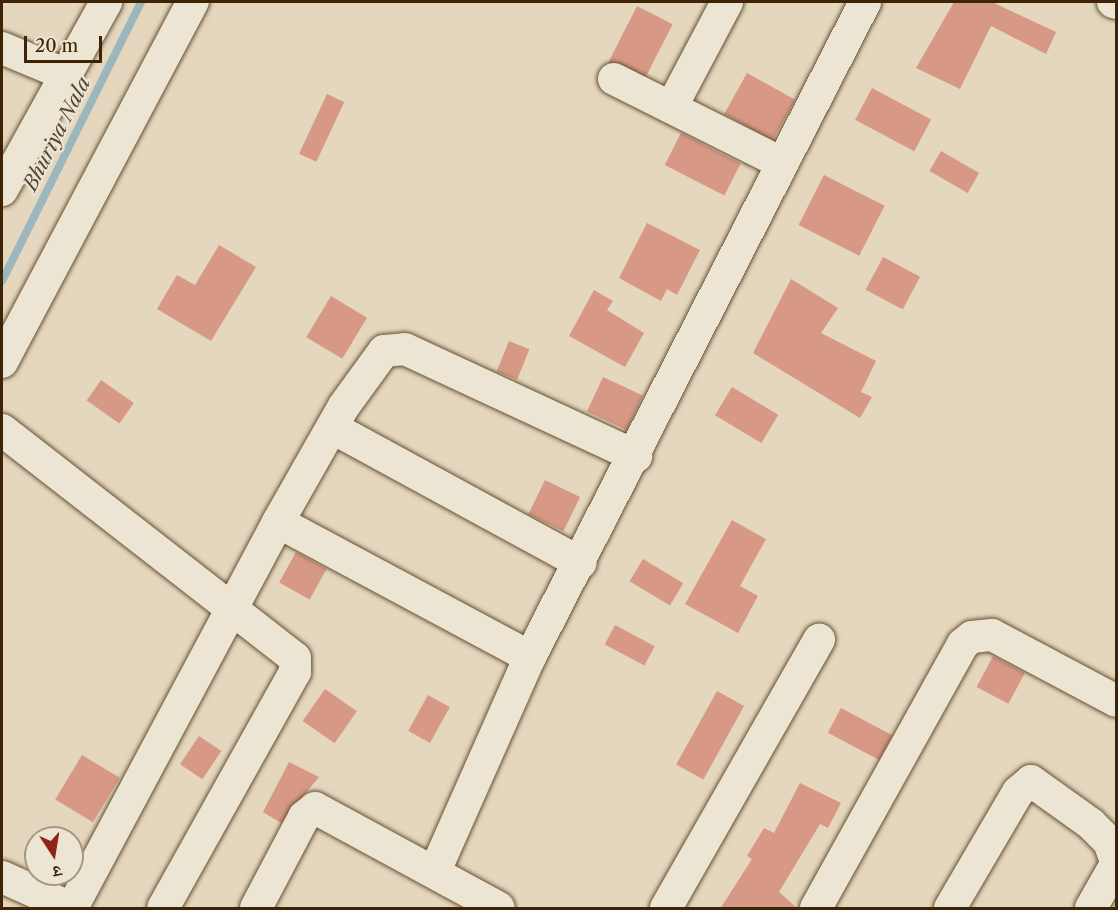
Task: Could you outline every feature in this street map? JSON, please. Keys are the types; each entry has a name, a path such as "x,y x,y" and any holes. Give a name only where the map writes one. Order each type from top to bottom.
{"street":[{"path":"2,190 10,154 67,75 106,2"},
{"path":"2,362 193,2"},
{"path":"672,106 727,2"},
{"path":"435,871 530,657 636,456 780,162 865,2"},
{"path":"2,48 67,75"},
{"path":"614,79 780,162"},
{"path":"2,877 72,909 278,522 375,359 394,348 636,456"},
{"path":"333,428 581,563"},
{"path":"2,430 291,650 295,672 163,909"},
{"path":"278,522 530,657"},
{"path":"816,909 963,644 972,637 992,635 1116,701"},
{"path":"666,909 819,640"},
{"path":"950,909 1018,792 1031,781 1091,824 1109,842 1116,863 1091,909"},
{"path":"256,909 304,817 315,808 435,871 499,909"}],"building":[{"path":"954,2 992,2 1056,32 1046,54 991,26 960,89 916,68"},
{"path":"637,6 673,24 644,80 608,62"},
{"path":"747,73 795,100 772,141 724,114"},
{"path":"872,88 931,119 914,151 855,120"},
{"path":"327,94 344,102 316,162 299,154"},
{"path":"681,133 741,163 724,195 665,165"},
{"path":"941,151 979,173 968,193 930,171"},
{"path":"824,175 885,206 859,256 799,225"},
{"path":"647,223 700,250 677,295 667,289 661,301 619,278"},
{"path":"219,245 256,267 211,341 157,309 177,275 195,285"},
{"path":"883,257 920,277 903,309 866,290"},
{"path":"791,279 838,308 821,333 876,361 861,392 872,397 860,418 753,353"},
{"path":"594,290 613,301 607,310 644,333 625,367 569,336"},
{"path":"331,296 367,318 342,359 306,337"},
{"path":"509,341 529,349 517,380 497,372"},
{"path":"603,377 643,396 627,430 587,411"},
{"path":"101,380 134,403 119,423 87,400"},
{"path":"732,387 778,415 761,443 715,415"},
{"path":"545,480 580,497 563,531 528,514"},
{"path":"732,520 766,539 740,586 758,596 738,633 685,604"},
{"path":"296,552 327,569 310,600 279,583"},
{"path":"643,559 683,583 670,605 630,581"},
{"path":"615,625 655,646 644,666 605,644"},
{"path":"993,656 1025,673 1008,704 977,687"},
{"path":"325,689 357,711 335,743 303,721"},
{"path":"717,691 744,706 703,779 676,764"},
{"path":"428,695 450,707 430,743 408,731"},
{"path":"841,708 892,735 879,760 828,733"},
{"path":"199,736 221,751 202,779 180,764"},
{"path":"82,755 120,778 93,822 55,800"},
{"path":"289,762 319,777 281,823 263,812"},
{"path":"800,783 841,803 828,828 820,824 779,892 798,909 720,909 752,859 747,856 764,828 774,833"}],"waterway":[{"name":"Bhuriya Nala","path":"2,281 141,2"}]}
